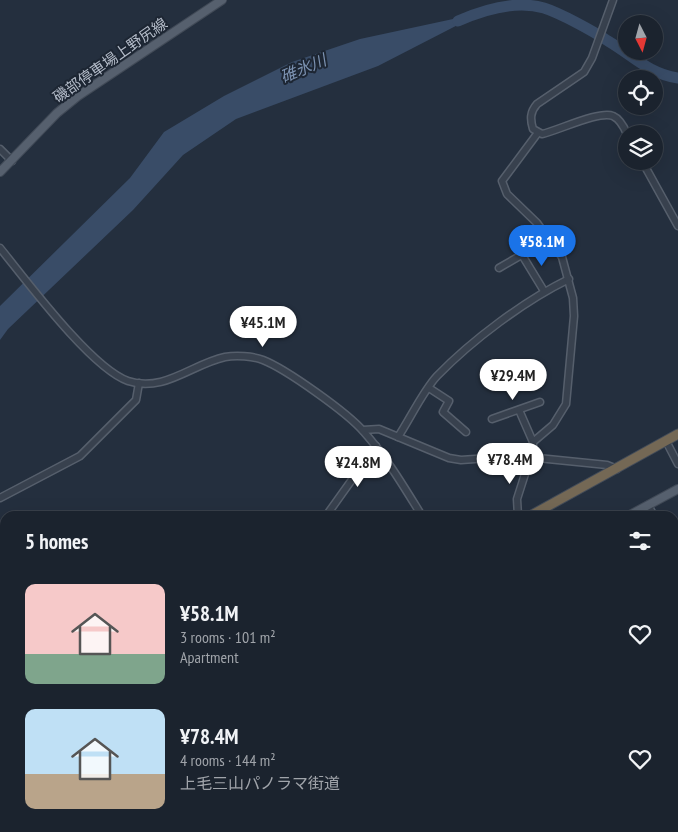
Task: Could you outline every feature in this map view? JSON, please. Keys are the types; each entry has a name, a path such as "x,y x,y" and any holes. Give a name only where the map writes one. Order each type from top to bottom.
{"highway":[{"path":"539,511 678,434"}],"main road":[{"name":"磯部停車場上野尻線","path":"0,172 57,114 78,96 221,0"},
{"path":"637,511 678,489"}],"street":[{"path":"537,134 532,124 532,110 537,104 579,76 592,58 613,0"},
{"path":"533,442 553,425 566,404 574,316 569,279 562,257 538,222 507,194 502,182 537,134 548,133 600,115 611,114 617,118 621,125"},
{"path":"0,149 12,161"},
{"path":"647,170 678,226"},
{"path":"499,268 549,239"},
{"path":"0,248 49,309 104,365 128,381 157,383 172,379 225,357 262,359 331,404 363,430 376,446 419,511"},
{"path":"522,255 544,291"},
{"path":"398,437 436,377 501,322 544,291 569,279"},
{"path":"0,498 80,456 136,400 139,383"},
{"path":"429,388 449,401 444,412 466,432"},
{"path":"492,419 540,402"},
{"path":"518,511 518,499 529,457 533,449 533,442 519,410"},
{"path":"363,430 379,430 449,458 461,460 529,457 607,466 617,469"},
{"path":"666,441 678,464"},
{"path":"330,511 376,446"},
{"path":"648,505 651,511"}],"water":[{"path":"481,13 378,66 236,119 183,155 133,210 8,329 0,340 0,306 130,178 164,132 224,96 292,62 360,39"}],"waterway":[{"name":"碓氷川","path":"458,21 500,7 522,5 544,8 594,32 649,68 678,78"}]}
